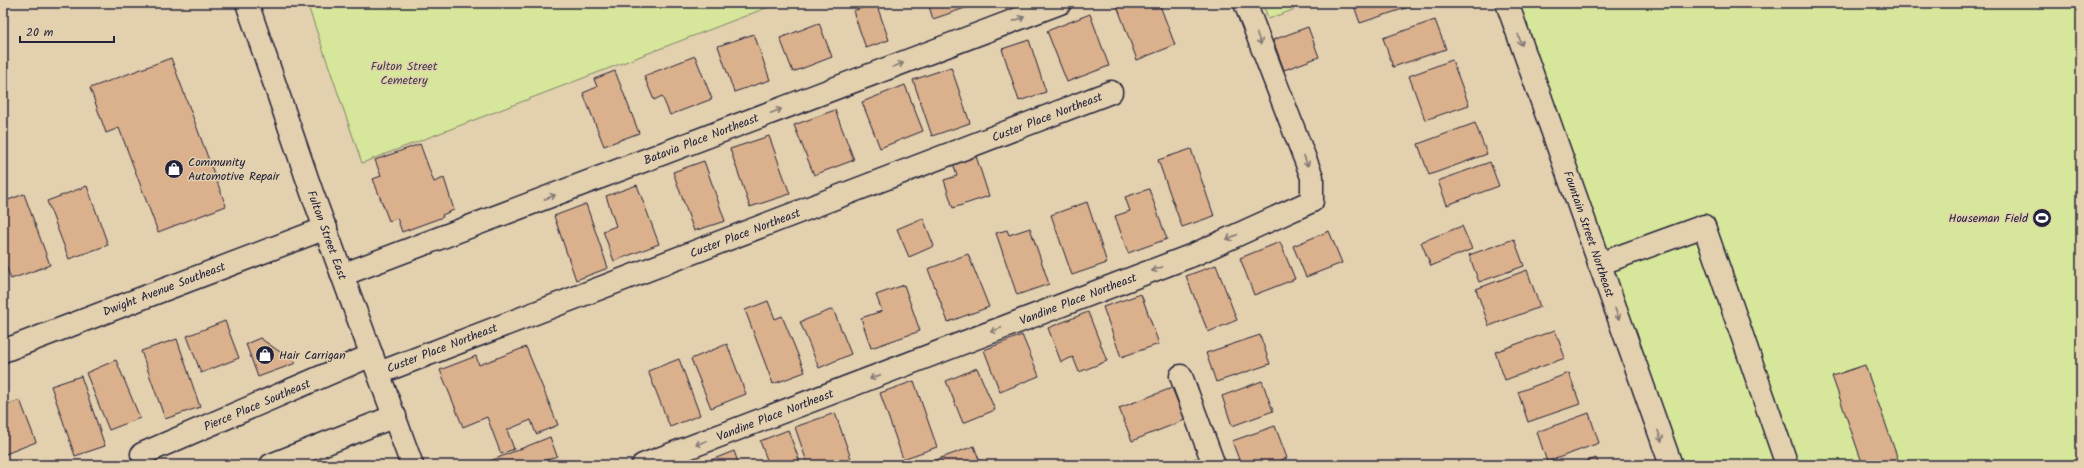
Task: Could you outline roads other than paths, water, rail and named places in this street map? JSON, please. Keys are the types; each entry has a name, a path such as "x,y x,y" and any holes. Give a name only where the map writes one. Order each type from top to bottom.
{"street":[{"name":"Fulton Street East","path":"247,3 310,190 326,228 412,465"},
{"name":"Batavia Place Northeast","path":"342,275 1060,3"},
{"name":"Vandine Place Northeast","path":"643,465 1193,255 1312,202 1312,177 1245,3"},
{"name":"Fountain Street Northeast","path":"1507,3 1670,465"},
{"name":"Custer Place Northeast","path":"375,364 1111,92"},
{"path":"1599,264 1704,226 1787,465"},
{"name":"Dwight Avenue Southeast","path":"3,351 326,228"},
{"name":"Pierce Place Southeast","path":"142,454 375,364"},
{"path":"1181,376 1214,465"},
{"path":"271,465 395,416"}],"place":[{"name":"Community Automotive Repair","path":"174,169"},
{"name":"Houseman Field","path":"2042,218"},
{"name":"Hair Carrigan","path":"265,355"}],"park label":[{"name":"Fulton Street Cemetery","path":"404,73"}]}
